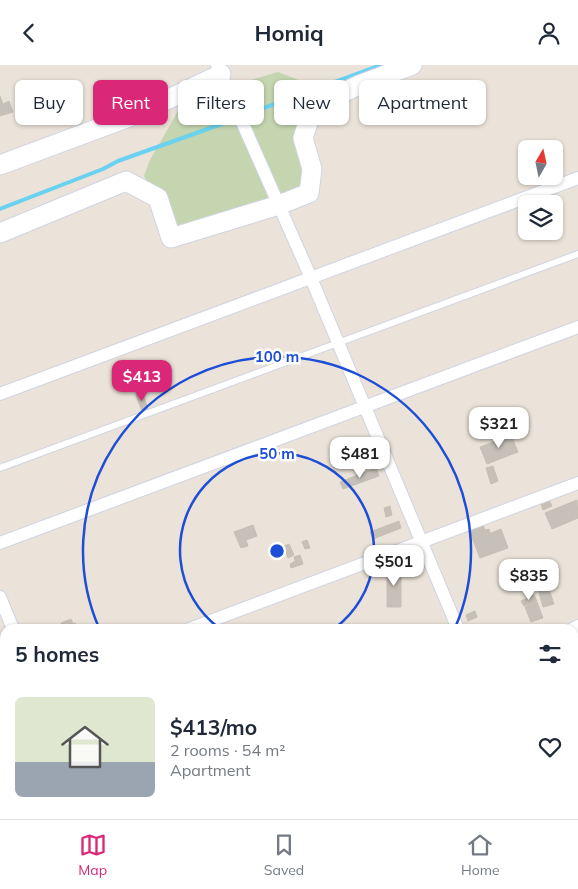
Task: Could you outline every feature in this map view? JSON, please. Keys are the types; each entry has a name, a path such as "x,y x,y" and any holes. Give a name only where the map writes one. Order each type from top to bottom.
{"street":[{"path":"0,233 126,181 158,198 172,238 279,205 309,193 312,169 303,138 313,107 360,85 412,65"},
{"path":"0,165 137,114 219,69 311,278 456,624"},
{"path":"0,394 578,178"},
{"path":"0,543 578,327"},
{"path":"202,624 578,483"},
{"path":"0,597 11,624"}],"lane":[{"path":"0,468 578,254"}],"green space":[{"path":"278,72 298,80 274,80 274,125 306,125 306,171 302,189 175,229 144,176 150,160 178,111 178,125 264,125 264,80 251,80"}],"building":[{"path":"0,96 3,104 9,101 13,112 0,116"},
{"path":"142,392 148,409 142,411 136,395"},
{"path":"511,435 518,452 487,464 480,447"},
{"path":"336,458 339,466 335,468 331,460"},
{"path":"493,466 498,481 491,484 486,468"},
{"path":"376,468 379,476 343,489 340,482"},
{"path":"549,500 552,506 543,510 541,504"},
{"path":"577,500 578,518 552,529 545,513"},
{"path":"390,506 392,515 386,517 384,508"},
{"path":"399,521 401,528 373,539 370,532"},
{"path":"253,525 257,536 246,540 248,546 241,548 234,532"},
{"path":"483,525 485,530 489,529 490,533 473,540 469,530"},
{"path":"501,529 508,548 480,558 473,540"},
{"path":"307,540 310,548 305,549 302,542"},
{"path":"289,544 294,555 288,558 284,546"},
{"path":"300,555 303,564 297,566 294,557"},
{"path":"295,561 297,566 291,568 290,564"},
{"path":"387,567 401,567 401,607 387,607"},
{"path":"537,579 541,587 536,590 531,582"},
{"path":"548,586 554,604 543,607 538,589"},
{"path":"534,595 537,601 524,606 521,601"},
{"path":"537,602 543,618 531,622 525,607"},
{"path":"475,611 477,617 468,621 466,615"},
{"path":"71,619 73,624 62,624"}],"waterway":[{"path":"264,108 381,65"},
{"path":"0,209 103,169 118,161 219,125"}]}
